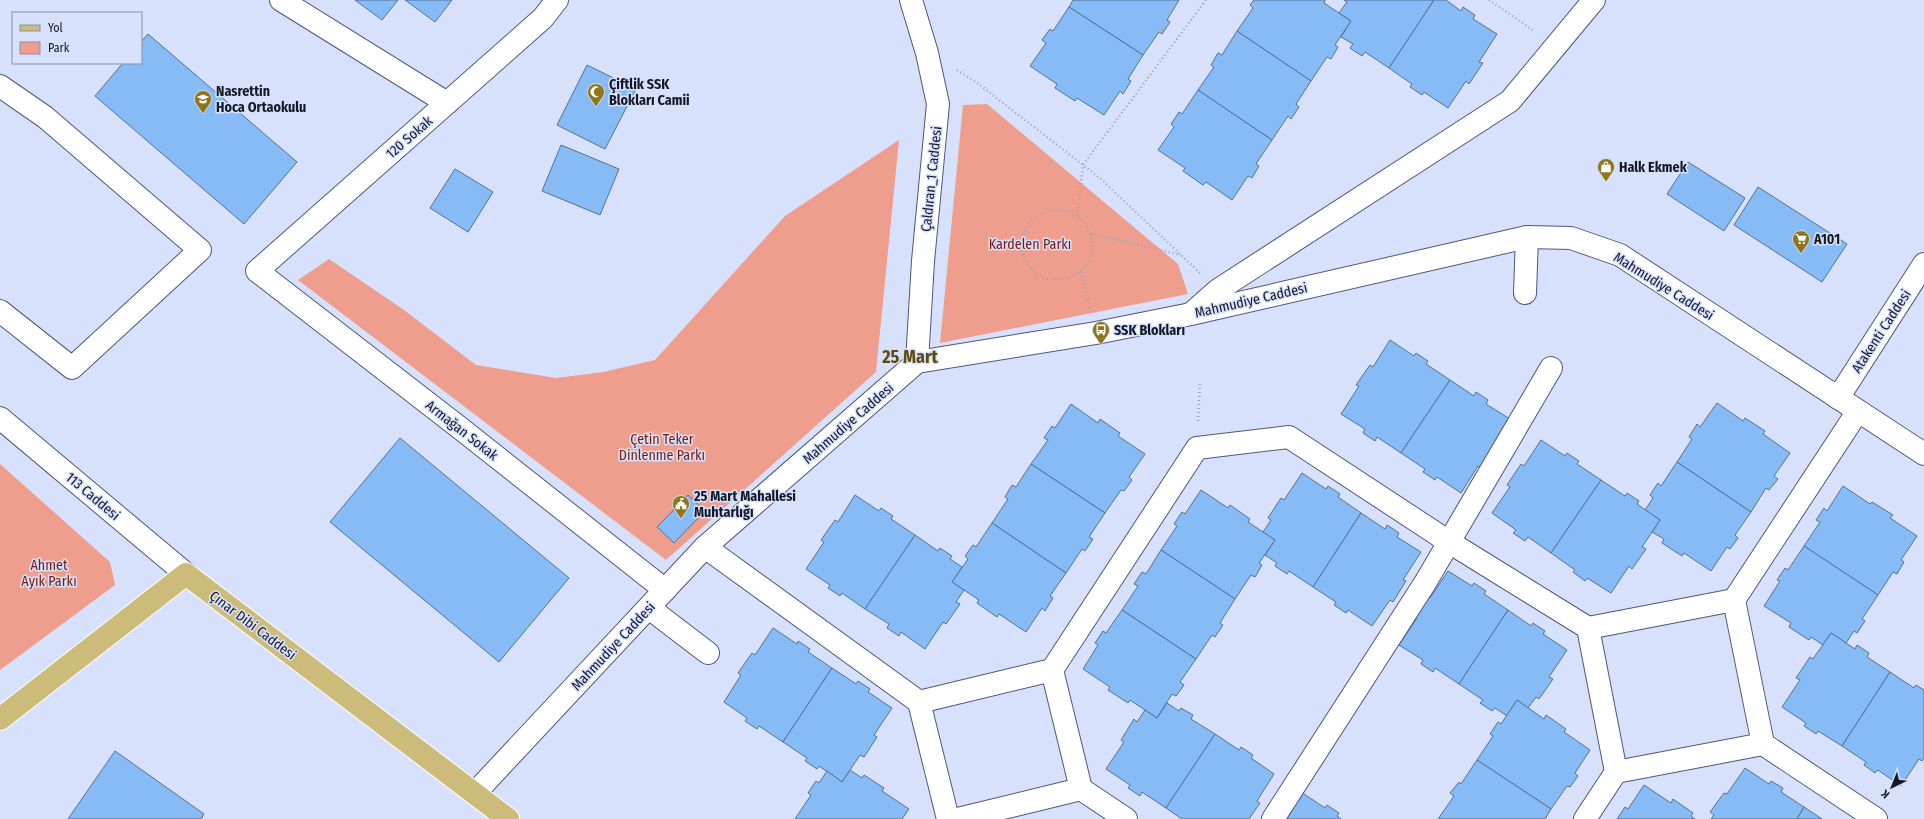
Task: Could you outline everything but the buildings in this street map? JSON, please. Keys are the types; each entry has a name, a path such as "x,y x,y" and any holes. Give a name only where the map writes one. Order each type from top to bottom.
{"main road":[{"path":"0,719 186,574"},
{"name":"Çınar Dibi Caddesi","path":"186,574 508,819"}],"street":[{"path":"281,0 447,103"},
{"name":"120 Sokak","path":"257,271 543,18 557,0"},
{"name":"Çaldıran_1 Caddesi","path":"912,0 927,53 938,104 923,261 917,362"},
{"path":"1191,314 1218,290 1510,101 1594,0"},
{"path":"0,86 44,117 200,250 72,368 0,311"},
{"path":"1525,293 1527,237"},
{"name":"Mahmudiye Caddesi","path":"475,793 705,547 917,362 1096,333 1191,314 1527,237 1571,238 1620,255 1924,454"},
{"name":"Atakenti Caddesi","path":"1838,398 1924,264"},
{"name":"Armağan Sokak","path":"257,271 454,423 665,590"},
{"path":"1273,819 1425,583 1551,368"},
{"path":"1763,744 1734,600 1858,411"},
{"name":"113 Caddesi","path":"0,418 186,574"},
{"path":"918,702 1052,670 1197,448 1289,437 1449,542 1588,628 1734,600"},
{"path":"705,547 918,702 948,819"},
{"path":"648,608 708,653"},
{"path":"1585,819 1616,772 1588,628"},
{"path":"1052,670 1081,789 1126,819"},
{"path":"1616,772 1763,744 1876,819"},
{"path":"958,819 1081,789"}],"path":[{"path":"1077,216 1083,165 1206,0"},
{"path":"1489,0 1555,46"},
{"path":"927,53 976,82 1101,179 1218,290"},
{"path":"1054,210 1066,211 1077,216 1091,233 1092,254 1088,264 1081,272 1070,279 1059,281 1047,280 1036,274 1027,265 1022,254 1021,242 1025,230 1032,220 1042,213 1054,210"},
{"path":"1091,233 1181,255"},
{"path":"1081,272 1096,333"},
{"path":"1197,448 1200,384"}],"green space":[{"name":"Kardelen Parkı","path":"987,104 1178,264 1188,294 940,343 963,105"},
{"name":"Çetin Teker Dinlenme Parkı","path":"899,140 876,372 666,560 298,280 329,259 404,310 476,365 556,378 603,372 655,360 785,216"},
{"name":"Ahmet Ayık Parkı","path":"0,464 110,562 115,585 0,670"}],"place":[{"name":"Çiftlik SSK Blokları Camii","path":"596,107"},
{"name":"Nasrettin Hoca Ortaokulu","path":"203,114"},
{"name":"Halk Ekmek","path":"1606,182"},
{"name":"A101","path":"1801,254"},
{"name":"SSK Blokları","path":"1101,345"},
{"name":"25 Mart Mahallesi Muhtarlığı","path":"681,519"}],"district":[{"name":"25 Mart","path":"910,357"}]}
